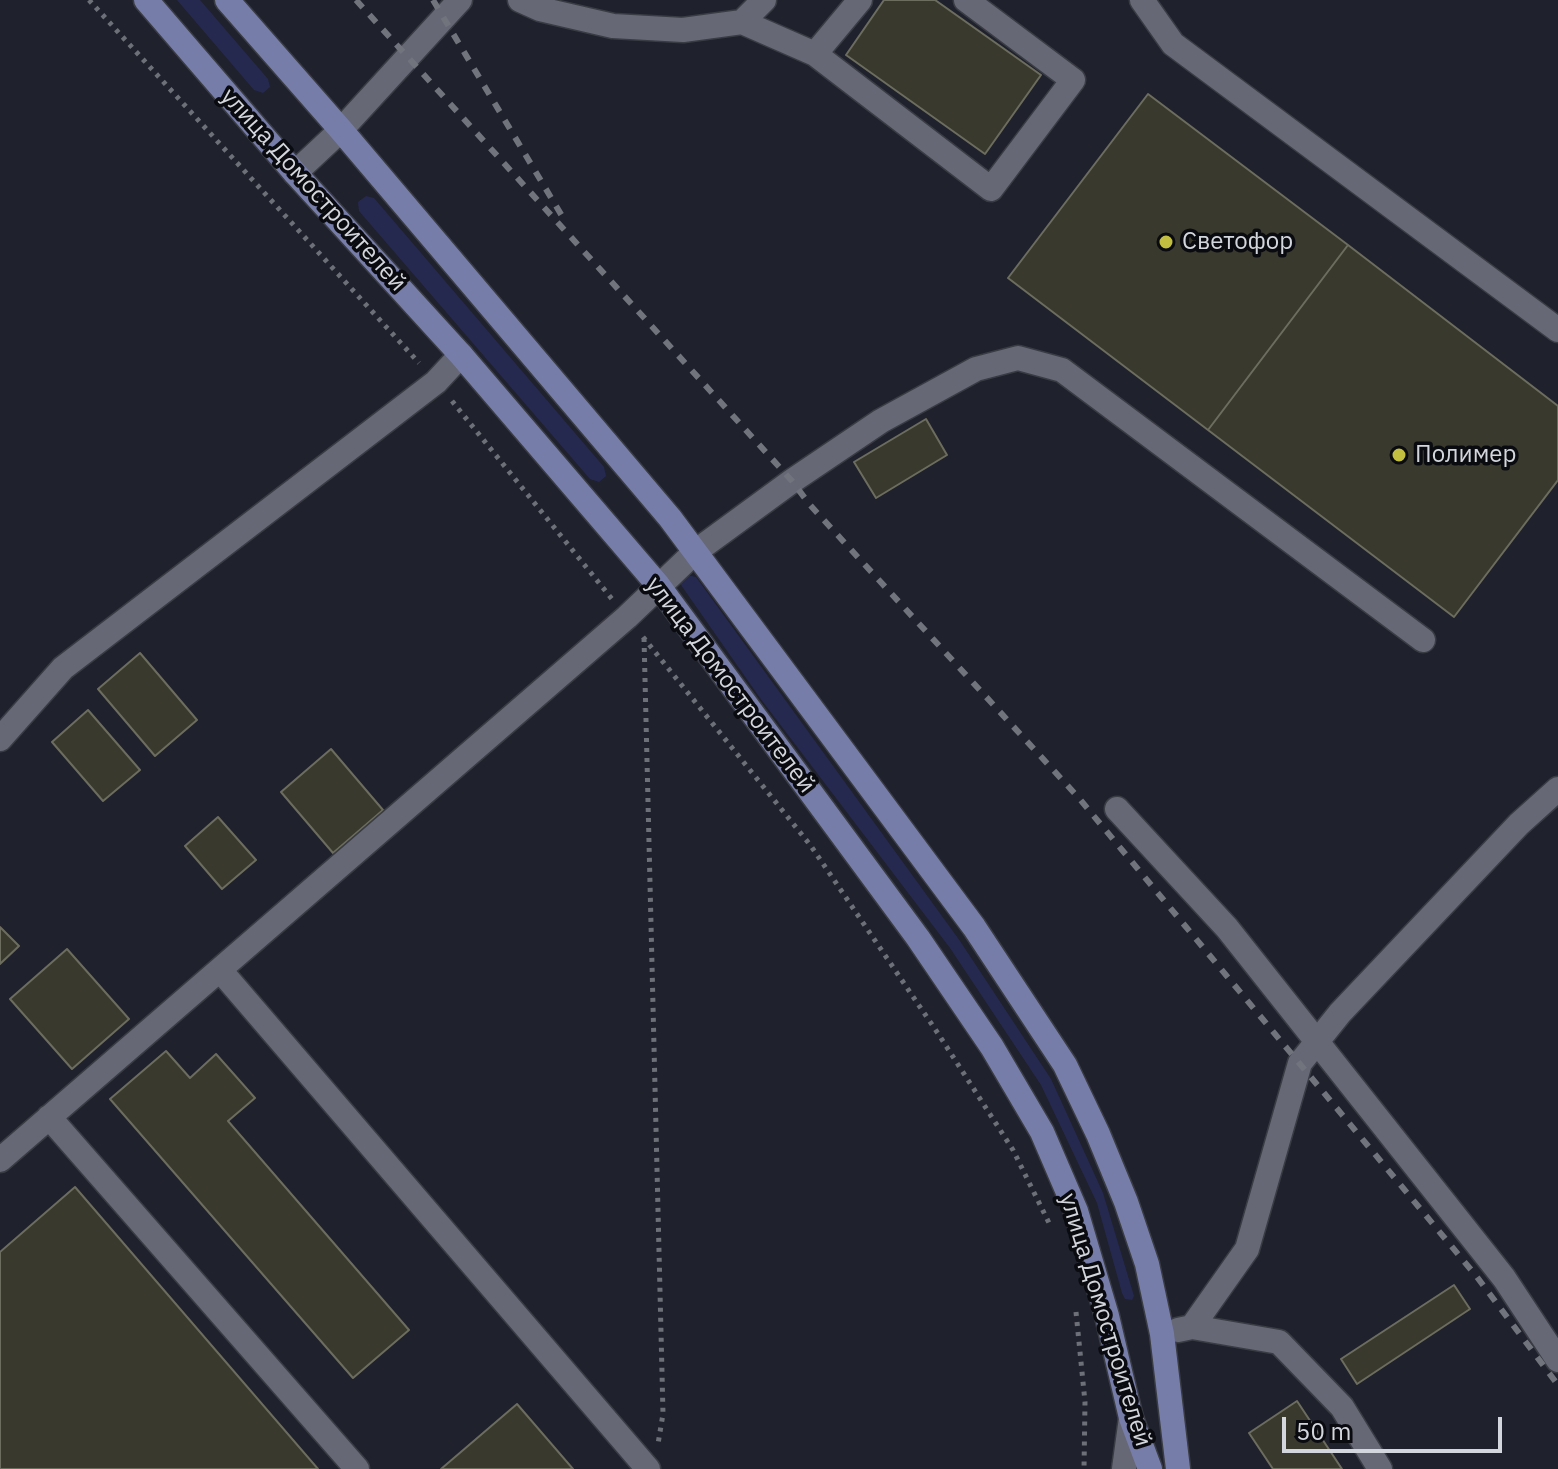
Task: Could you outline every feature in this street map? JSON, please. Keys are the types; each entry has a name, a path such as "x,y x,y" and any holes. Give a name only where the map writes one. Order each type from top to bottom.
{"main road":[{"name":"улица Домостроителей","path":"146,0 295,173 461,355 658,585 918,938 992,1047 1042,1132 1076,1211 1107,1316 1131,1418 1150,1469"},
{"name":"улица Домостроителей","path":"227,0 660,506 974,927 1065,1065 1098,1134 1147,1264 1162,1334 1178,1469"}],"street":[{"path":"295,173 341,130 460,0"},
{"path":"520,0 540,9 613,26 683,30 742,22 815,54 991,189 1073,80 966,0"},
{"path":"742,22 764,0"},
{"path":"815,54 860,0"},
{"path":"1142,0 1173,44 1558,330"},
{"path":"0,739 63,668 436,382 461,355"},
{"path":"0,1160 627,617 695,552 881,421 976,369 1018,358 1062,370 1423,640"},
{"path":"1192,1327 1247,1249 1300,1063 1340,1013 1498,846 1558,789"},
{"path":"1117,809 1227,928 1504,1278 1558,1360"},
{"path":"220,970 652,1462"},
{"path":"49,1117 357,1469"},
{"path":"1162,1334 1192,1327 1279,1342 1342,1407 1380,1469"},
{"path":"1124,1469 1131,1418"}],"path":[{"path":"89,0 436,382 811,846 1013,1150 1053,1233"},
{"path":"643,637 663,1414 652,1462"},
{"path":"1075,1303 1085,1402 1084,1469"}],"shaded area":[{"path":"177,0 200,0 268,79 270,87 263,93 254,90"},
{"path":"366,196 374,198 604,467 606,476 599,482 590,479 359,211 358,202"},
{"path":"681,577 696,577 960,941 1051,1079 1103,1193 1134,1296 1132,1300 1125,1299 1122,1293 1097,1203 1041,1085 950,948 760,698 681,585"}],"building":[{"path":"884,0 935,0 1041,75 985,154 846,55"},
{"path":"1148,94 1348,245 1208,430 1008,278"},
{"name":"Полимер","path":"1348,245 1558,406 1558,480 1454,617 1208,430"},
{"path":"926,419 947,455 876,498 854,462"},
{"path":"140,653 197,720 155,756 98,689"},
{"path":"88,710 140,770 103,801 52,742"},
{"path":"331,749 383,810 333,853 281,792"},
{"path":"218,817 256,860 222,889 185,846"},
{"path":"0,927 19,946 0,964"},
{"path":"67,949 129,1019 72,1069 10,999"},
{"path":"166,1051 190,1078 216,1054 255,1098 228,1121 409,1330 353,1378 110,1099"},
{"path":"75,1187 318,1469 0,1469 0,1252"},
{"path":"1454,1285 1470,1309 1357,1384 1341,1359"},
{"path":"1297,1401 1342,1469 1273,1469 1249,1433"},
{"path":"517,1404 573,1469 441,1469"}],"railway":[{"path":"356,0 792,481 810,505 1078,797 1477,1277 1558,1385"},
{"path":"433,0 562,216"}],"place":[{"name":"Светофор","path":"1166,242"},
{"name":"Полимер","path":"1399,455"}]}
